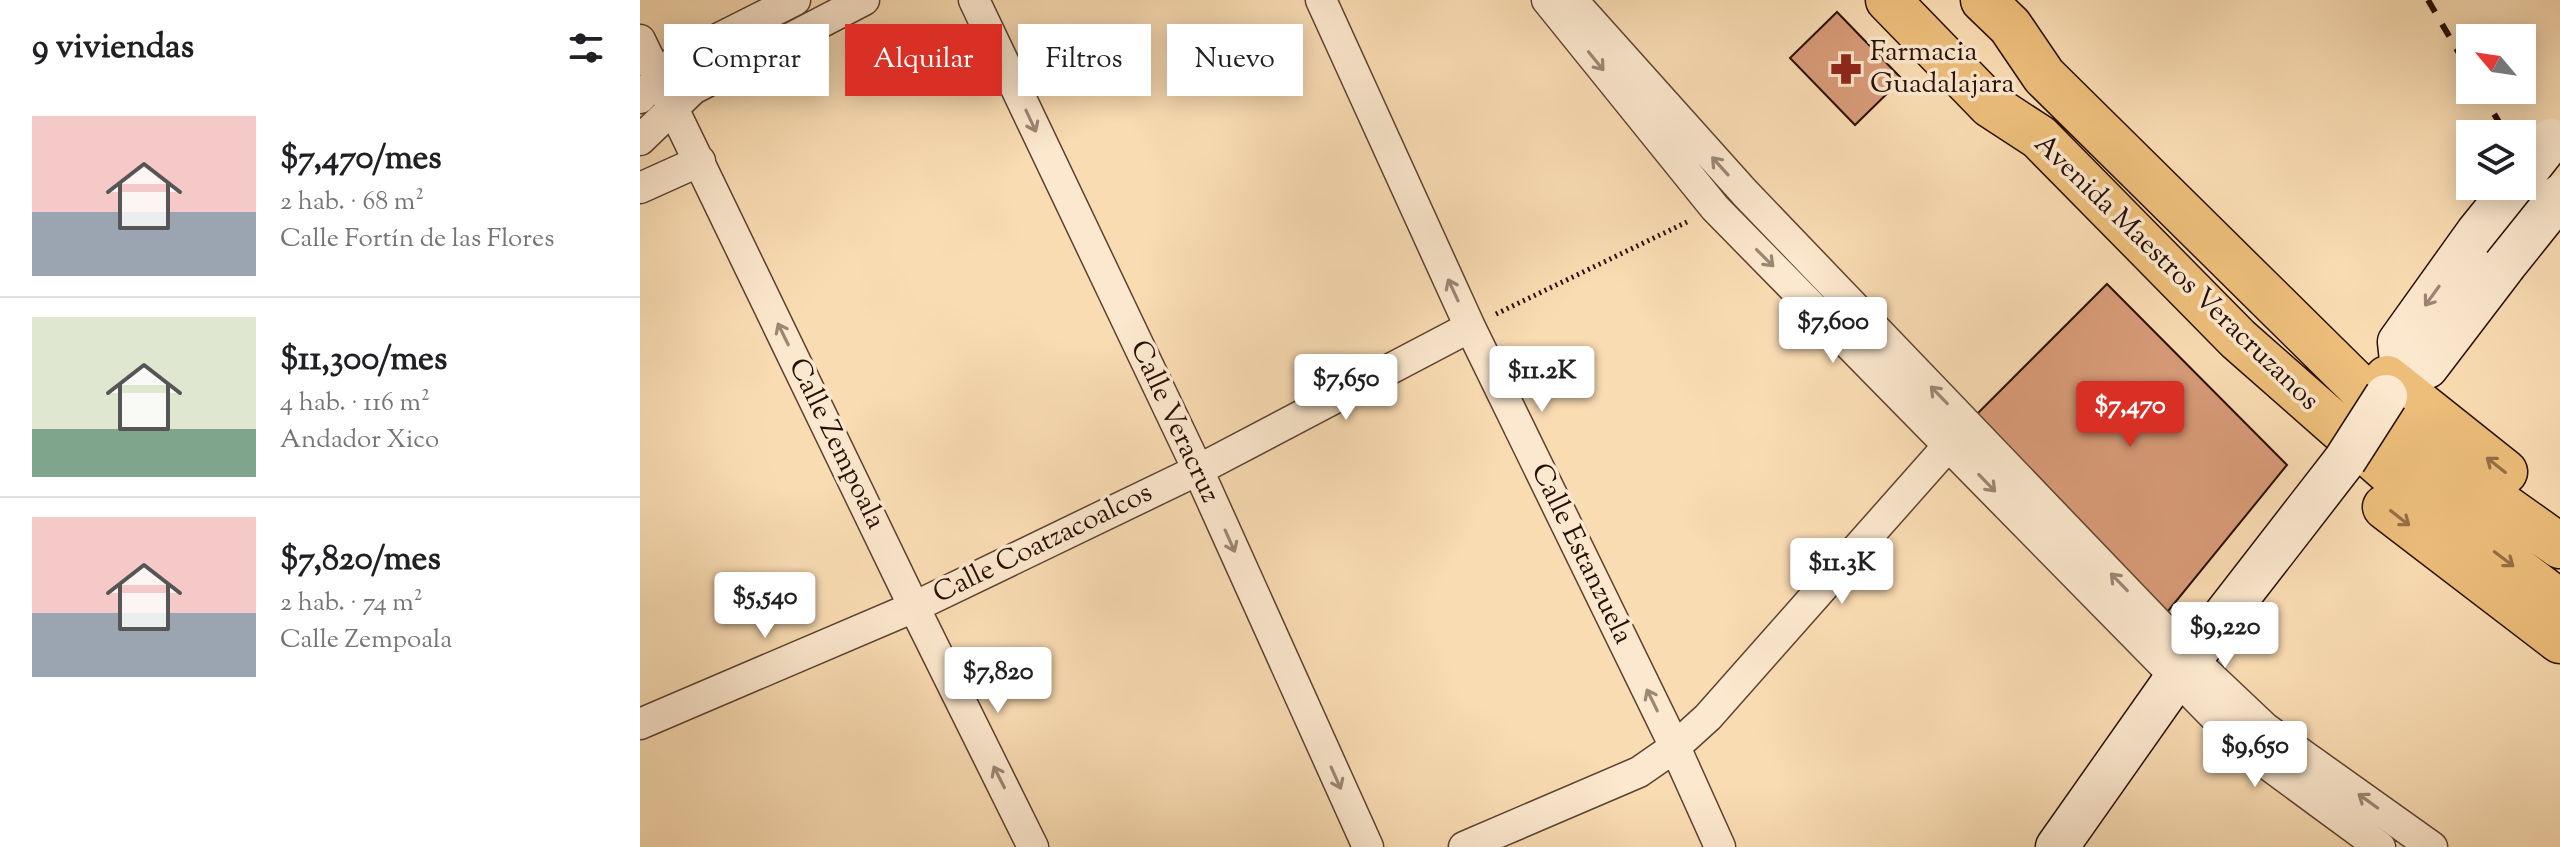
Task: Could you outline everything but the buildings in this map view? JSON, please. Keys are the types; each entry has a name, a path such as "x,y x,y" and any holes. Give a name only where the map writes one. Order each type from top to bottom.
{"main road":[{"name":"Avenida Maestros Veracruzanos","path":"1888,0 1990,105 2039,137 2238,339 2408,462"},
{"name":"Avenida Maestros Veracruzanos","path":"1997,13 2044,76 2408,462"},
{"path":"1997,13 2064,58 2394,383 2504,471 2560,509"},
{"path":"1990,105 2020,160 2303,424 2379,502 2560,641"},
{"path":"2536,160 2556,135"},
{"path":"2394,383 2427,367 2560,196"},
{"path":"2057,847 2184,668 2343,464 2394,383 2399,342 2504,200"},
{"path":"2408,462 2560,546"},
{"path":"2408,462 2560,602"}],"street":[{"path":"649,87 676,60 795,0"},
{"path":"640,140 693,89 864,0"},
{"name":"Calle Veracruz","path":"974,0 1198,470 1368,847"},
{"name":"Calle Estanzuela","path":"1321,0 1470,327 1675,747 1720,847"},
{"path":"1547,0 1715,208 1958,434"},
{"path":"1572,0 1958,434 2184,668 2257,739 2380,847"},
{"name":"Calle Zempoala","path":"640,40 649,87 674,106 914,607 1033,847"},
{"path":"640,188 700,161"},
{"name":"Calle Coatzacoalcos","path":"640,724 914,607 1198,470 1470,327"},
{"path":"1464,847 1639,772 1675,747 1708,717 1958,434"},
{"path":"2257,739 2432,847"}],"path":[{"path":"1470,327 1715,208"}],"railway":[{"path":"2428,0 2456,48"},
{"path":"2488,104 2498,120"},
{"path":"2536,187 2560,228"}],"place":[{"name":"Farmacia Guadalajara","path":"1846,69"}]}
